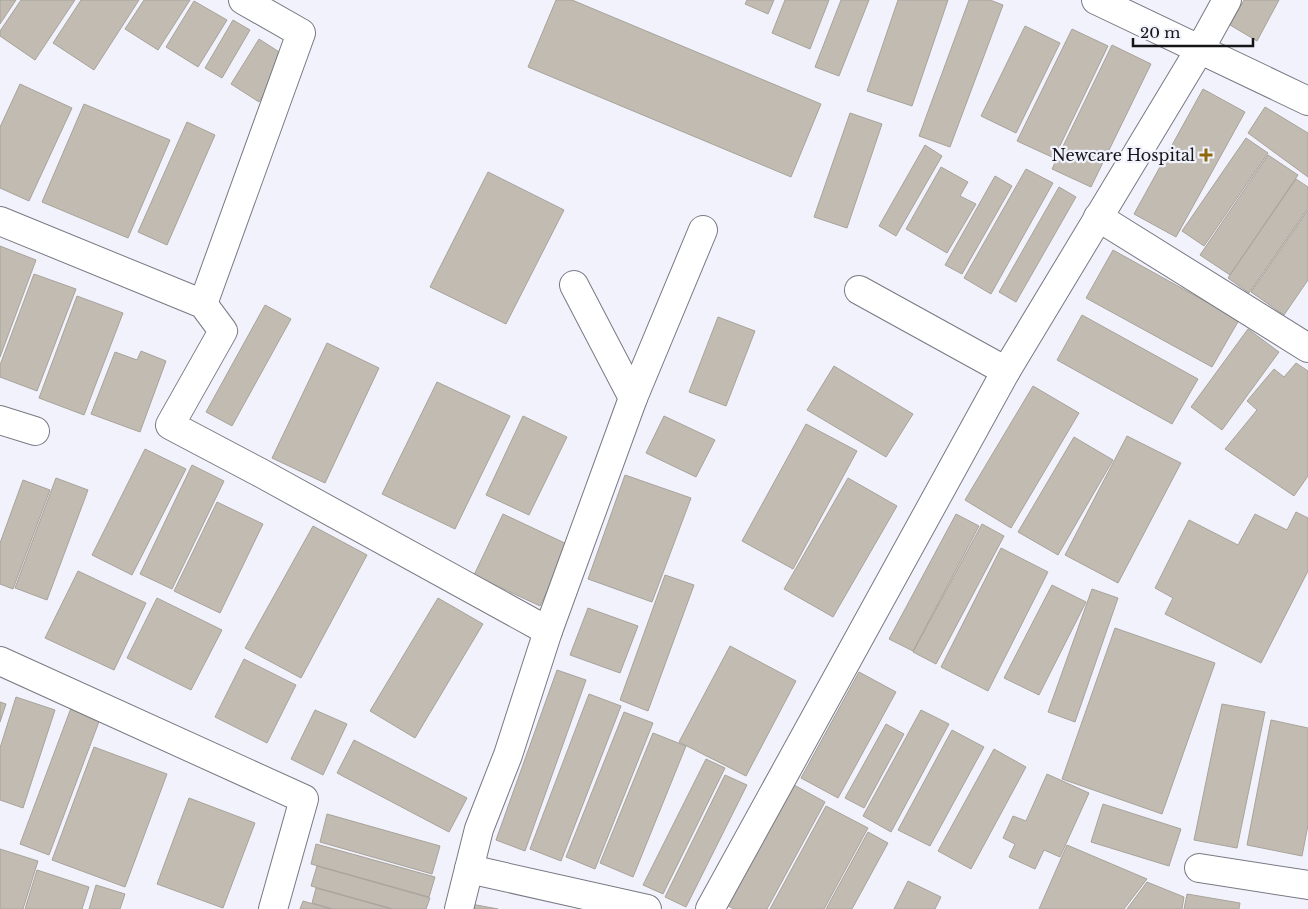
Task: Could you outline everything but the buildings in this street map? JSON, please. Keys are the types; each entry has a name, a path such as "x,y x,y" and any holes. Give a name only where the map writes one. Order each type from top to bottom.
{"street":[{"path":"203,304 301,33 243,0"},
{"path":"1096,0 1308,101"},
{"path":"710,909 1006,370 1200,49 1226,0"},
{"path":"1098,217 1308,348"},
{"path":"0,221 203,304 223,331 170,425 548,631"},
{"path":"460,909 479,829 508,755 548,631 633,398 703,230"},
{"path":"574,285 633,398"},
{"path":"859,290 1006,370"},
{"path":"0,420 35,432"},
{"path":"0,661 304,799 273,909"},
{"path":"1199,868 1308,885"},
{"path":"469,869 647,909"}],"place":[{"name":"Newcare Hospital","path":"1206,155"}]}
